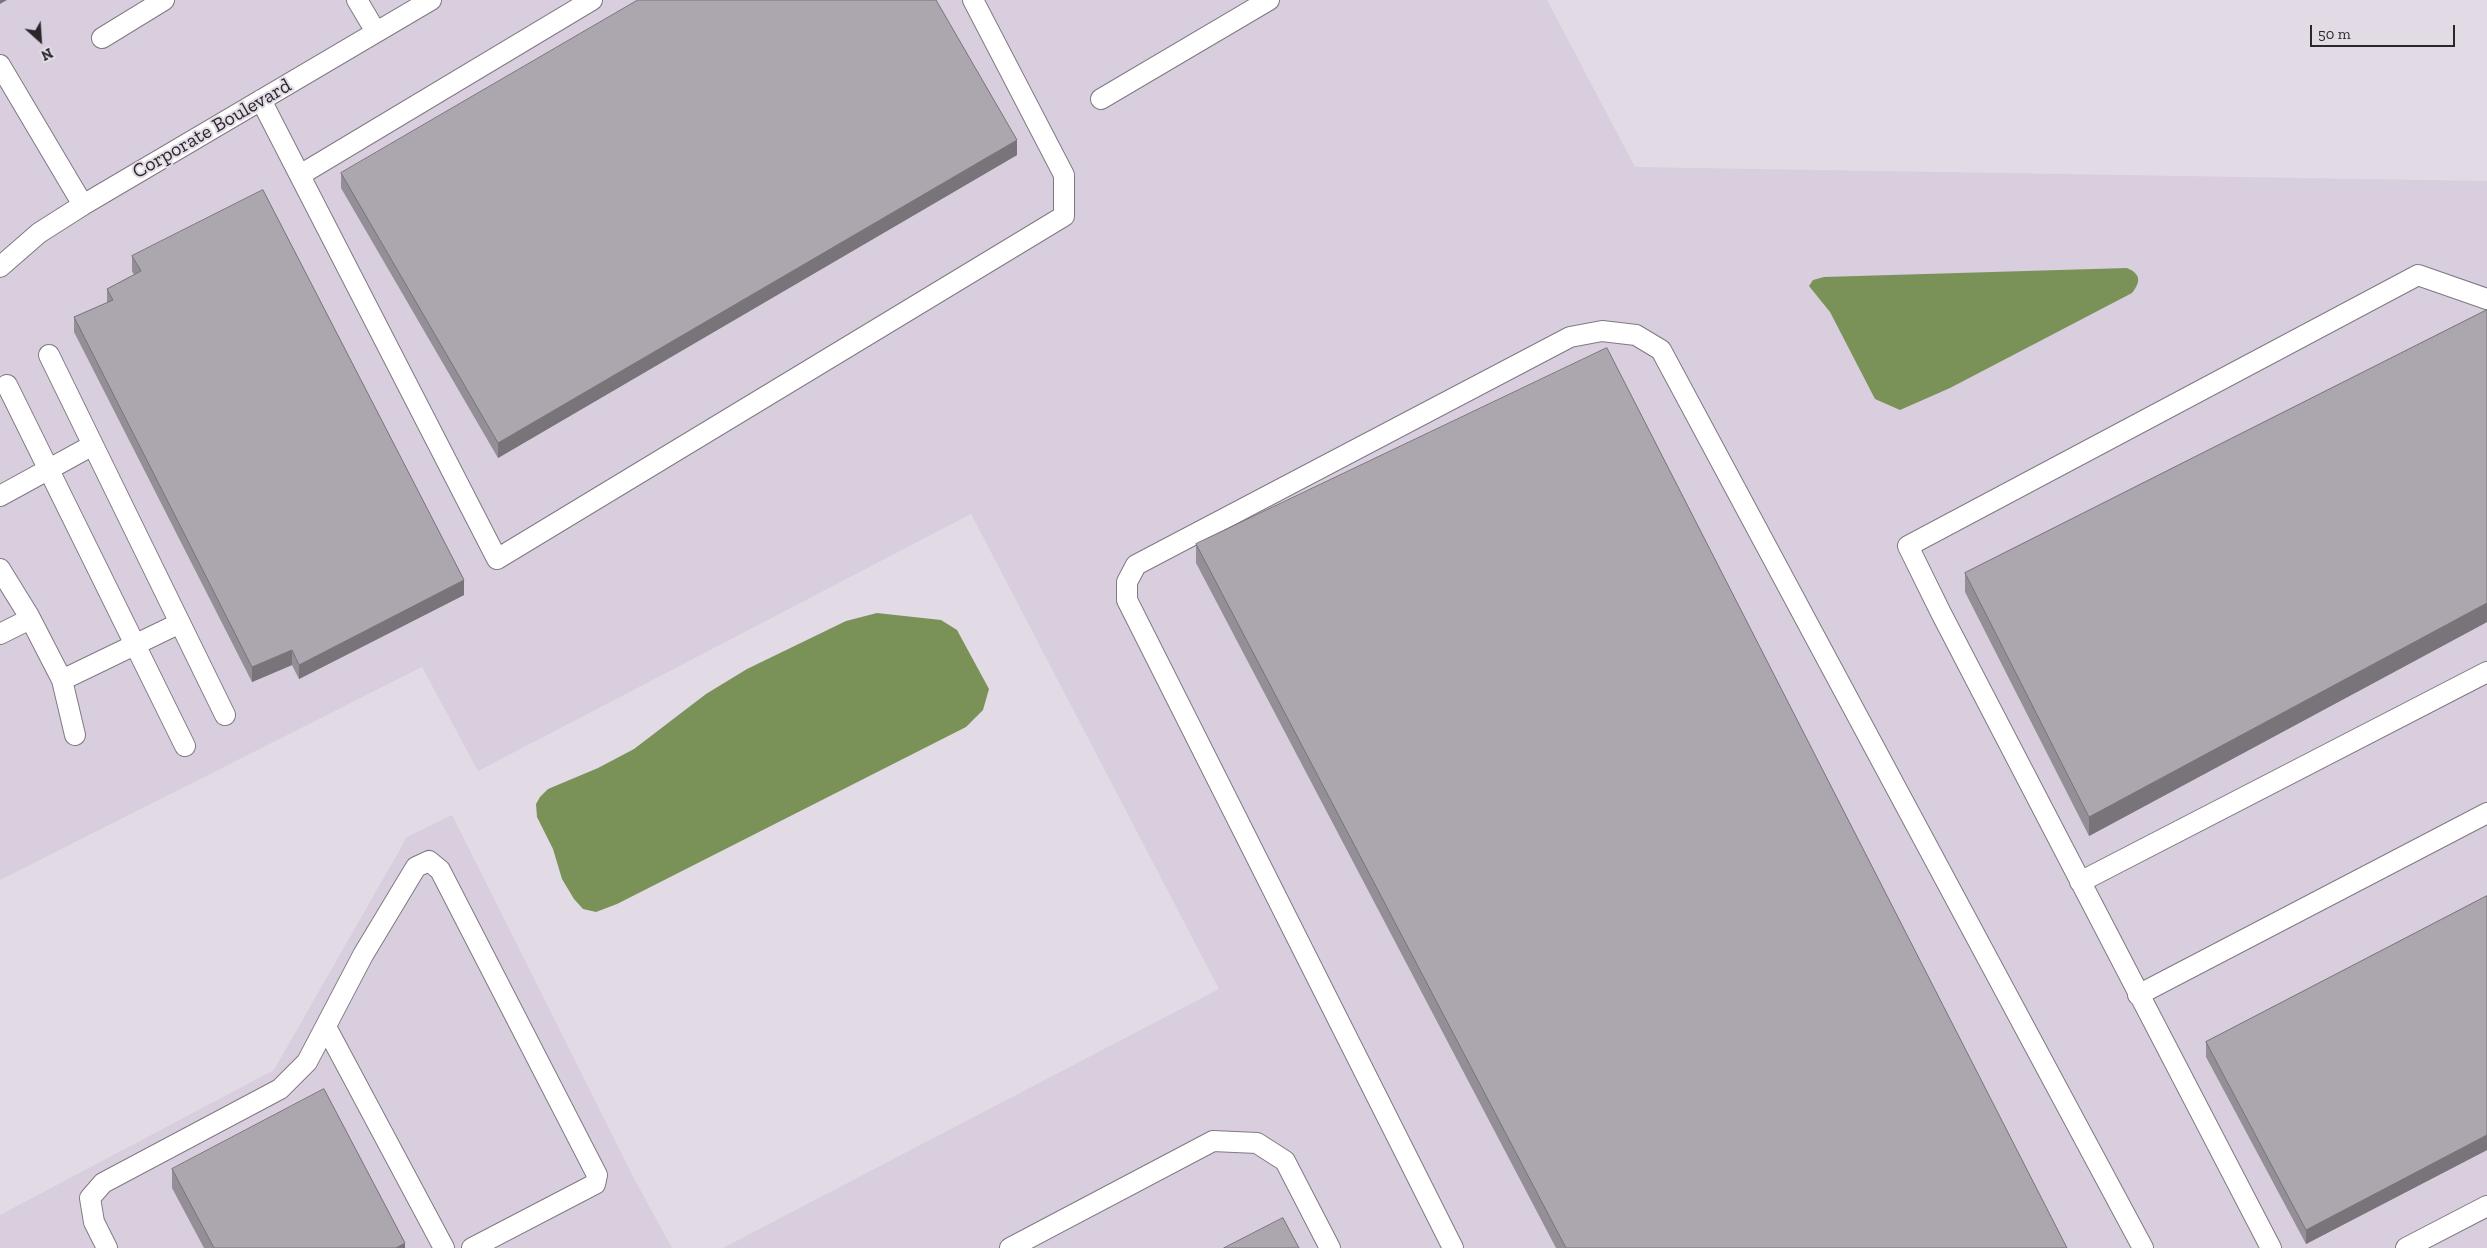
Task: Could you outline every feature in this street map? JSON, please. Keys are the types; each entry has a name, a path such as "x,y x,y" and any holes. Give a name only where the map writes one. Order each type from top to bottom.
{"street":[{"path":"102,38 164,0"},
{"path":"357,0 376,32"},
{"name":"Corporate Boulevard","path":"0,267 39,233 83,205 431,0"},
{"path":"300,175 592,0"},
{"path":"261,100 498,559 1064,216 1064,175 973,0"},
{"path":"1100,99 1269,0"},
{"path":"0,65 83,205"},
{"path":"2271,1248 2138,995 1908,546 2418,275 2487,299"},
{"path":"1454,1248 1127,600 1127,582 1136,566 1145,561 1570,336 1602,331 1636,335 1660,350 2143,1248"},
{"path":"49,355 224,715"},
{"path":"6,385 185,746"},
{"path":"0,496 93,444"},
{"path":"0,569 30,619 62,680 75,735"},
{"path":"0,634 30,619"},
{"path":"62,680 180,623"},
{"path":"2080,882 2487,672"},
{"path":"2138,995 2487,813"},
{"path":"107,1248 94,1222 90,1198 103,1183 280,1089 307,1062 363,956 416,867 429,861 440,870 597,1175 595,1184 472,1248"},
{"path":"326,1027 444,1248"},
{"path":"1010,1248 1212,1141 1257,1143 1285,1161 1330,1248"},
{"path":"2406,1248 2487,1206"}],"shaded area":[{"path":"0,0 1547,0 1635,167 2487,181 2487,1248 723,1248 1219,989 971,514 478,771 422,667 0,880"},
{"path":"2127,268 2135,273 2138,279 2132,293 1950,388 1900,410 1875,399 1830,312 1809,286 1813,280 1824,277"},
{"path":"877,613 941,620 957,630 989,689 983,710 966,727 617,904 596,912 583,909 574,899 562,879 553,849 537,817 536,804 540,797 548,789 598,768 634,749 706,694 747,669 846,621"},
{"path":"452,815 637,1184 672,1248 0,1248 0,1215 274,1070 407,837"}],"building":[{"path":"638,0 936,0 1017,140 498,443 341,173"},
{"path":"263,190 464,580 299,665 292,650 252,667 74,317 113,300 107,289 141,271 132,256"},
{"path":"2487,310 2487,603 2089,817 1965,573"},
{"path":"1607,348 2067,1248 1566,1248 1196,544"},
{"path":"2487,896 2487,1135 2306,1230 2206,1042"},
{"path":"324,1089 405,1243 396,1248 214,1248 172,1169"},
{"path":"1283,1218 1299,1248 1224,1248"}]}
